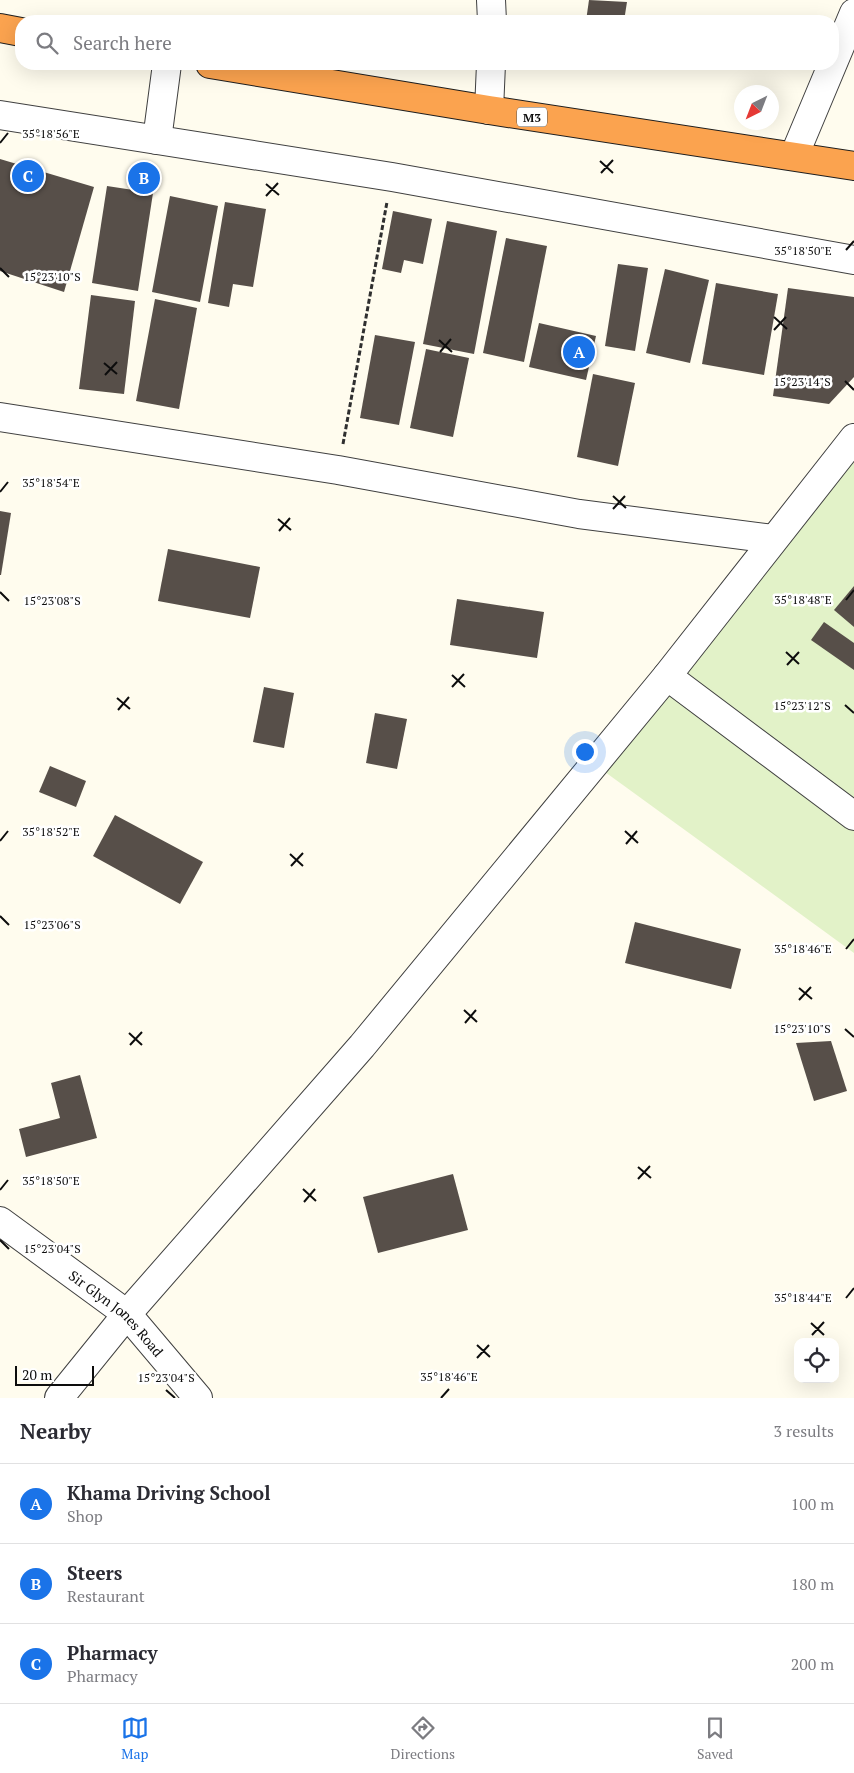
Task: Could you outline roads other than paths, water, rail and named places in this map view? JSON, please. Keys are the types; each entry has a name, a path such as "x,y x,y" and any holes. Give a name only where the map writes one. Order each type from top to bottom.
{"highway":[{"path":"0,28 15,31"},
{"name":"M3","path":"246,70 489,110 854,166"}],"street":[{"path":"491,0 492,15"},
{"path":"839,49 854,13"},
{"path":"157,140 166,70"},
{"path":"489,110 491,70"},
{"path":"794,156 830,70"},
{"path":"0,115 392,177 854,260"},
{"path":"0,417 338,470 579,514 773,539"},
{"path":"59,1398 127,1314 362,1046 667,676 854,438"},
{"path":"667,676 854,816"},
{"name":"Sir Glyn Jones Road","path":"0,1221 127,1314 198,1398"}],"place":[{"name":"Pharmacy","path":"28,176"},
{"name":"Steers","path":"144,178"},
{"name":"Khama Driving School","path":"579,352"}]}
